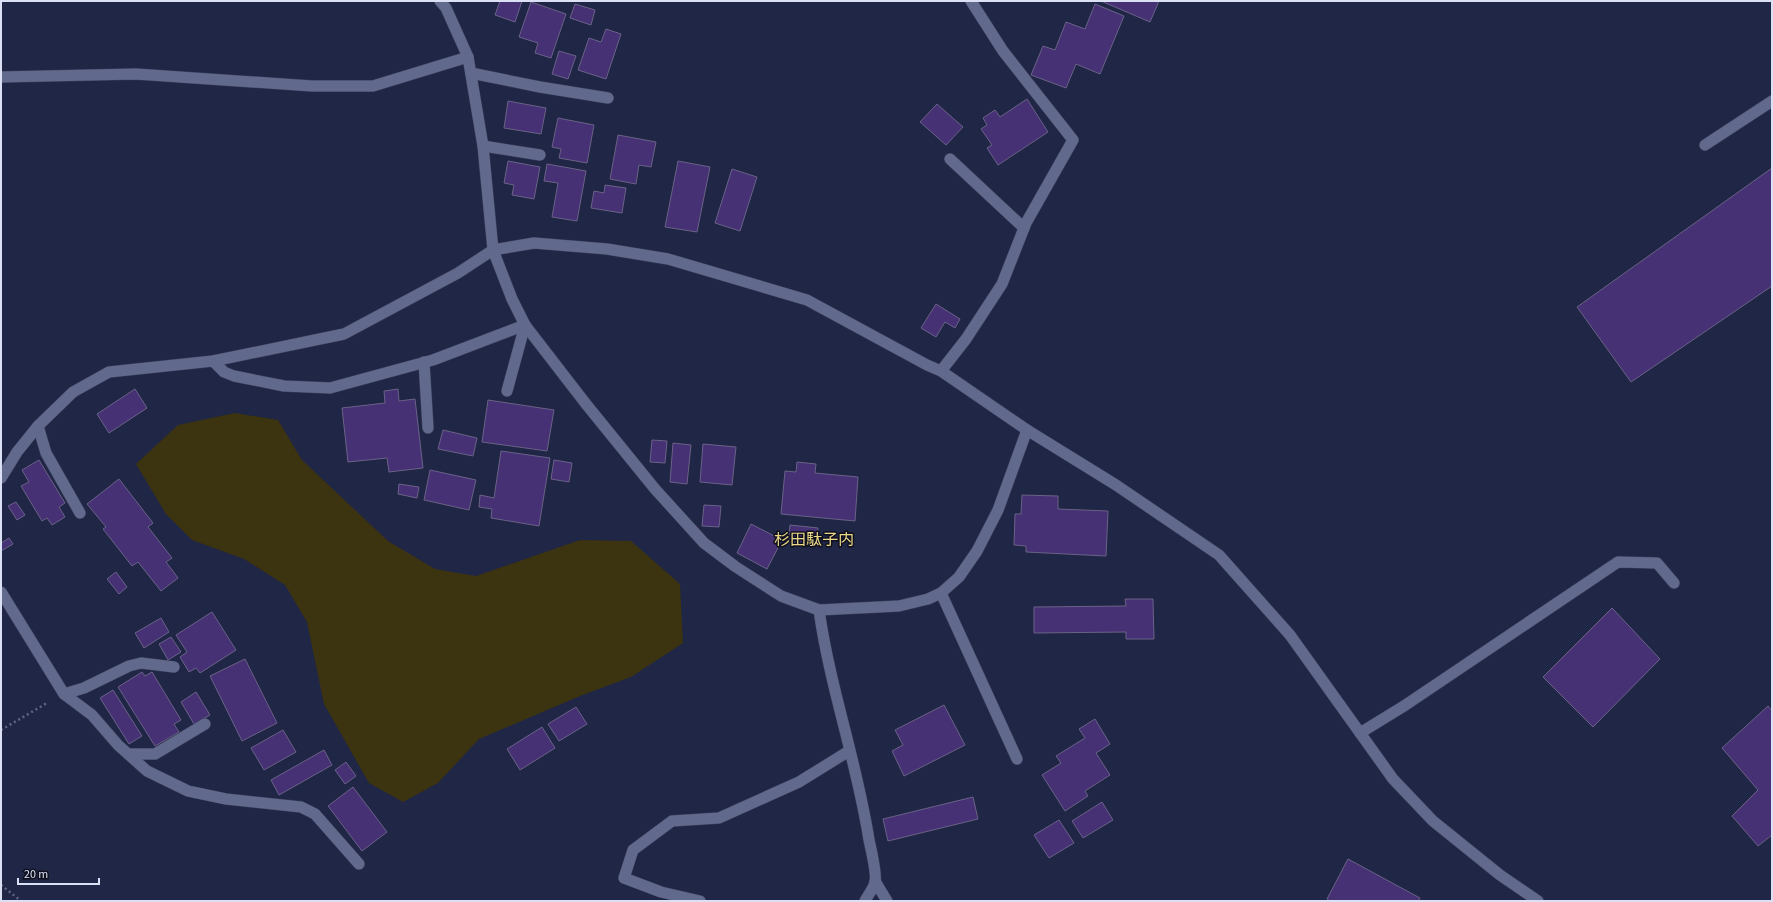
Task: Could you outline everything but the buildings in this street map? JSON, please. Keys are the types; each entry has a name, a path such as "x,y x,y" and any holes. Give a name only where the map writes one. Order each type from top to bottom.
{"street":[{"path":"440,1 446,8 468,57 483,146 493,250 512,299 525,325 586,404 655,489 704,543 736,567 781,596 820,610 899,606 928,599 941,593 959,577 980,544 998,510 1027,430"},
{"path":"941,371 966,339 1002,284 1024,228 1073,140 1003,51 971,1"},
{"path":"1,77 136,74 312,86 373,86 468,57"},
{"path":"471,73 540,87 608,98"},
{"path":"1704,145 1772,101"},
{"path":"483,146 540,155"},
{"path":"950,159 1024,228"},
{"path":"1,478 17,452 38,426 73,392 109,372 213,361 344,334 458,273 493,250 534,243 607,249 668,259 807,300 927,366 941,371 1027,430 1116,485 1219,555 1290,635 1393,779 1433,821 1500,875 1538,901"},
{"path":"213,361 224,372 234,376 284,386 330,388 424,362 525,325"},
{"path":"507,391 525,325"},
{"path":"424,362 428,428"},
{"path":"38,426 46,453 80,513"},
{"path":"1360,733 1404,706 1618,562 1657,563 1674,583"},
{"path":"1,592 64,694 92,715 118,745 147,771 188,791 226,799 301,807 315,814 359,864"},
{"path":"941,593 1017,759"},
{"path":"820,610 825,649 849,751 863,799 875,882 887,901"},
{"path":"64,694 84,688 129,666 141,663 174,668"},
{"path":"128,754 156,754 205,724"},
{"path":"700,901 661,892 624,878 633,850 672,821 719,818 799,782 849,751"},
{"path":"865,901 875,882"}],"path":[{"path":"1,730 64,694"},
{"path":"1,885 21,901"}],"shaded area":[{"path":"235,413 278,420 302,460 388,541 435,569 476,576 580,540 631,541 680,584 683,643 631,677 580,696 479,739 438,783 403,802 369,783 324,704 307,622 285,585 244,559 192,540 166,514 136,464 178,425"}],"district":[{"name":"杉田駄子内","path":"814,540"}]}
